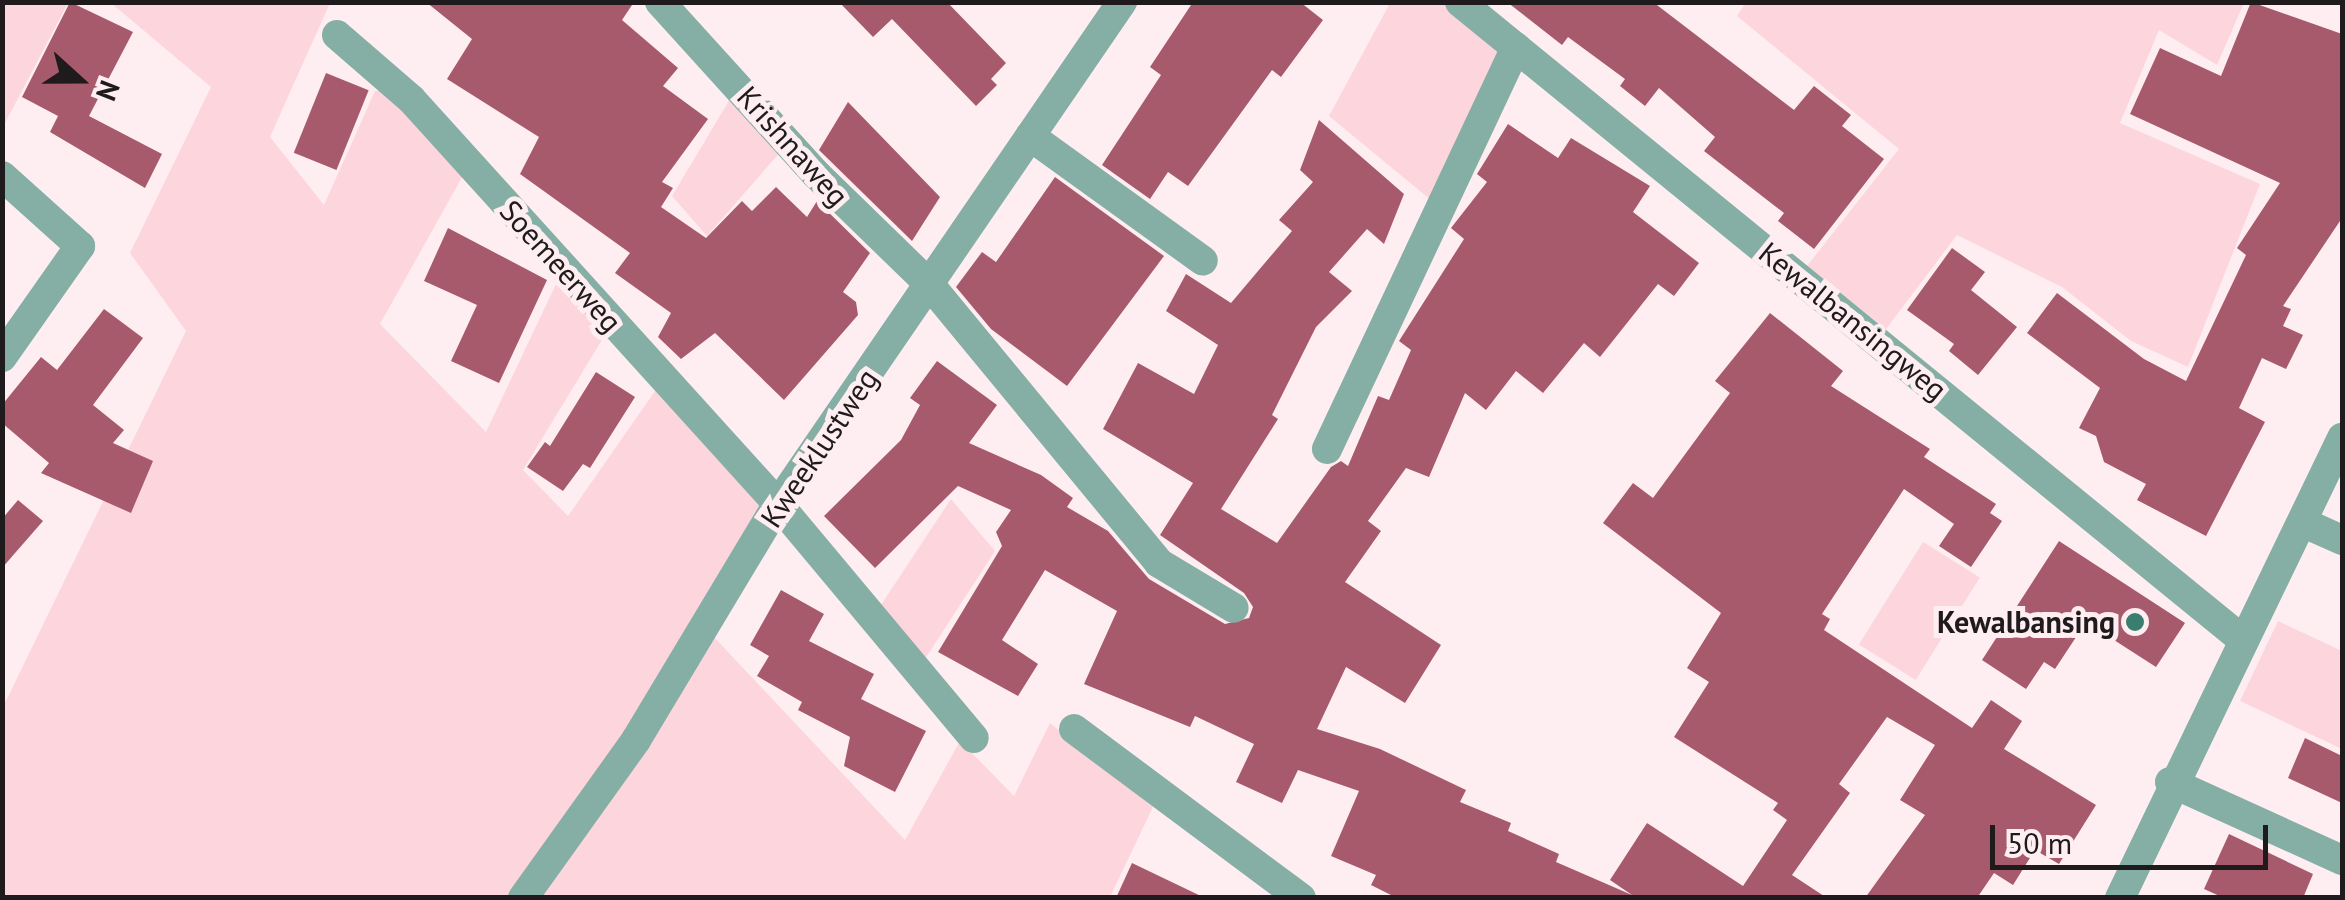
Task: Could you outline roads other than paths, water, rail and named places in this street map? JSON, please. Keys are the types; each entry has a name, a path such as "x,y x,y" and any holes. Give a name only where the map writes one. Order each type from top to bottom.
{"street":[{"name":"Krishnaweg","path":"660,2 816,174 930,284 1159,563 1234,608"},
{"name":"Kweeklustweg","path":"523,898 636,740 778,504 1122,2"},
{"name":"Kewalbansingweg","path":"1460,2 2244,642"},
{"name":"Soemeerweg","path":"337,35 410,99 778,504 974,738"},
{"path":"1327,449 1516,47"},
{"path":"1030,136 1203,262"},
{"path":"2,176 80,246 2,357"},
{"path":"2120,898 2170,782 2304,522 2342,438"},
{"path":"2304,522 2342,540"},
{"path":"1074,729 1301,898"},
{"path":"2170,782 2342,860"}],"place":[{"name":"Kewalbansing","path":"2135,622"}]}
